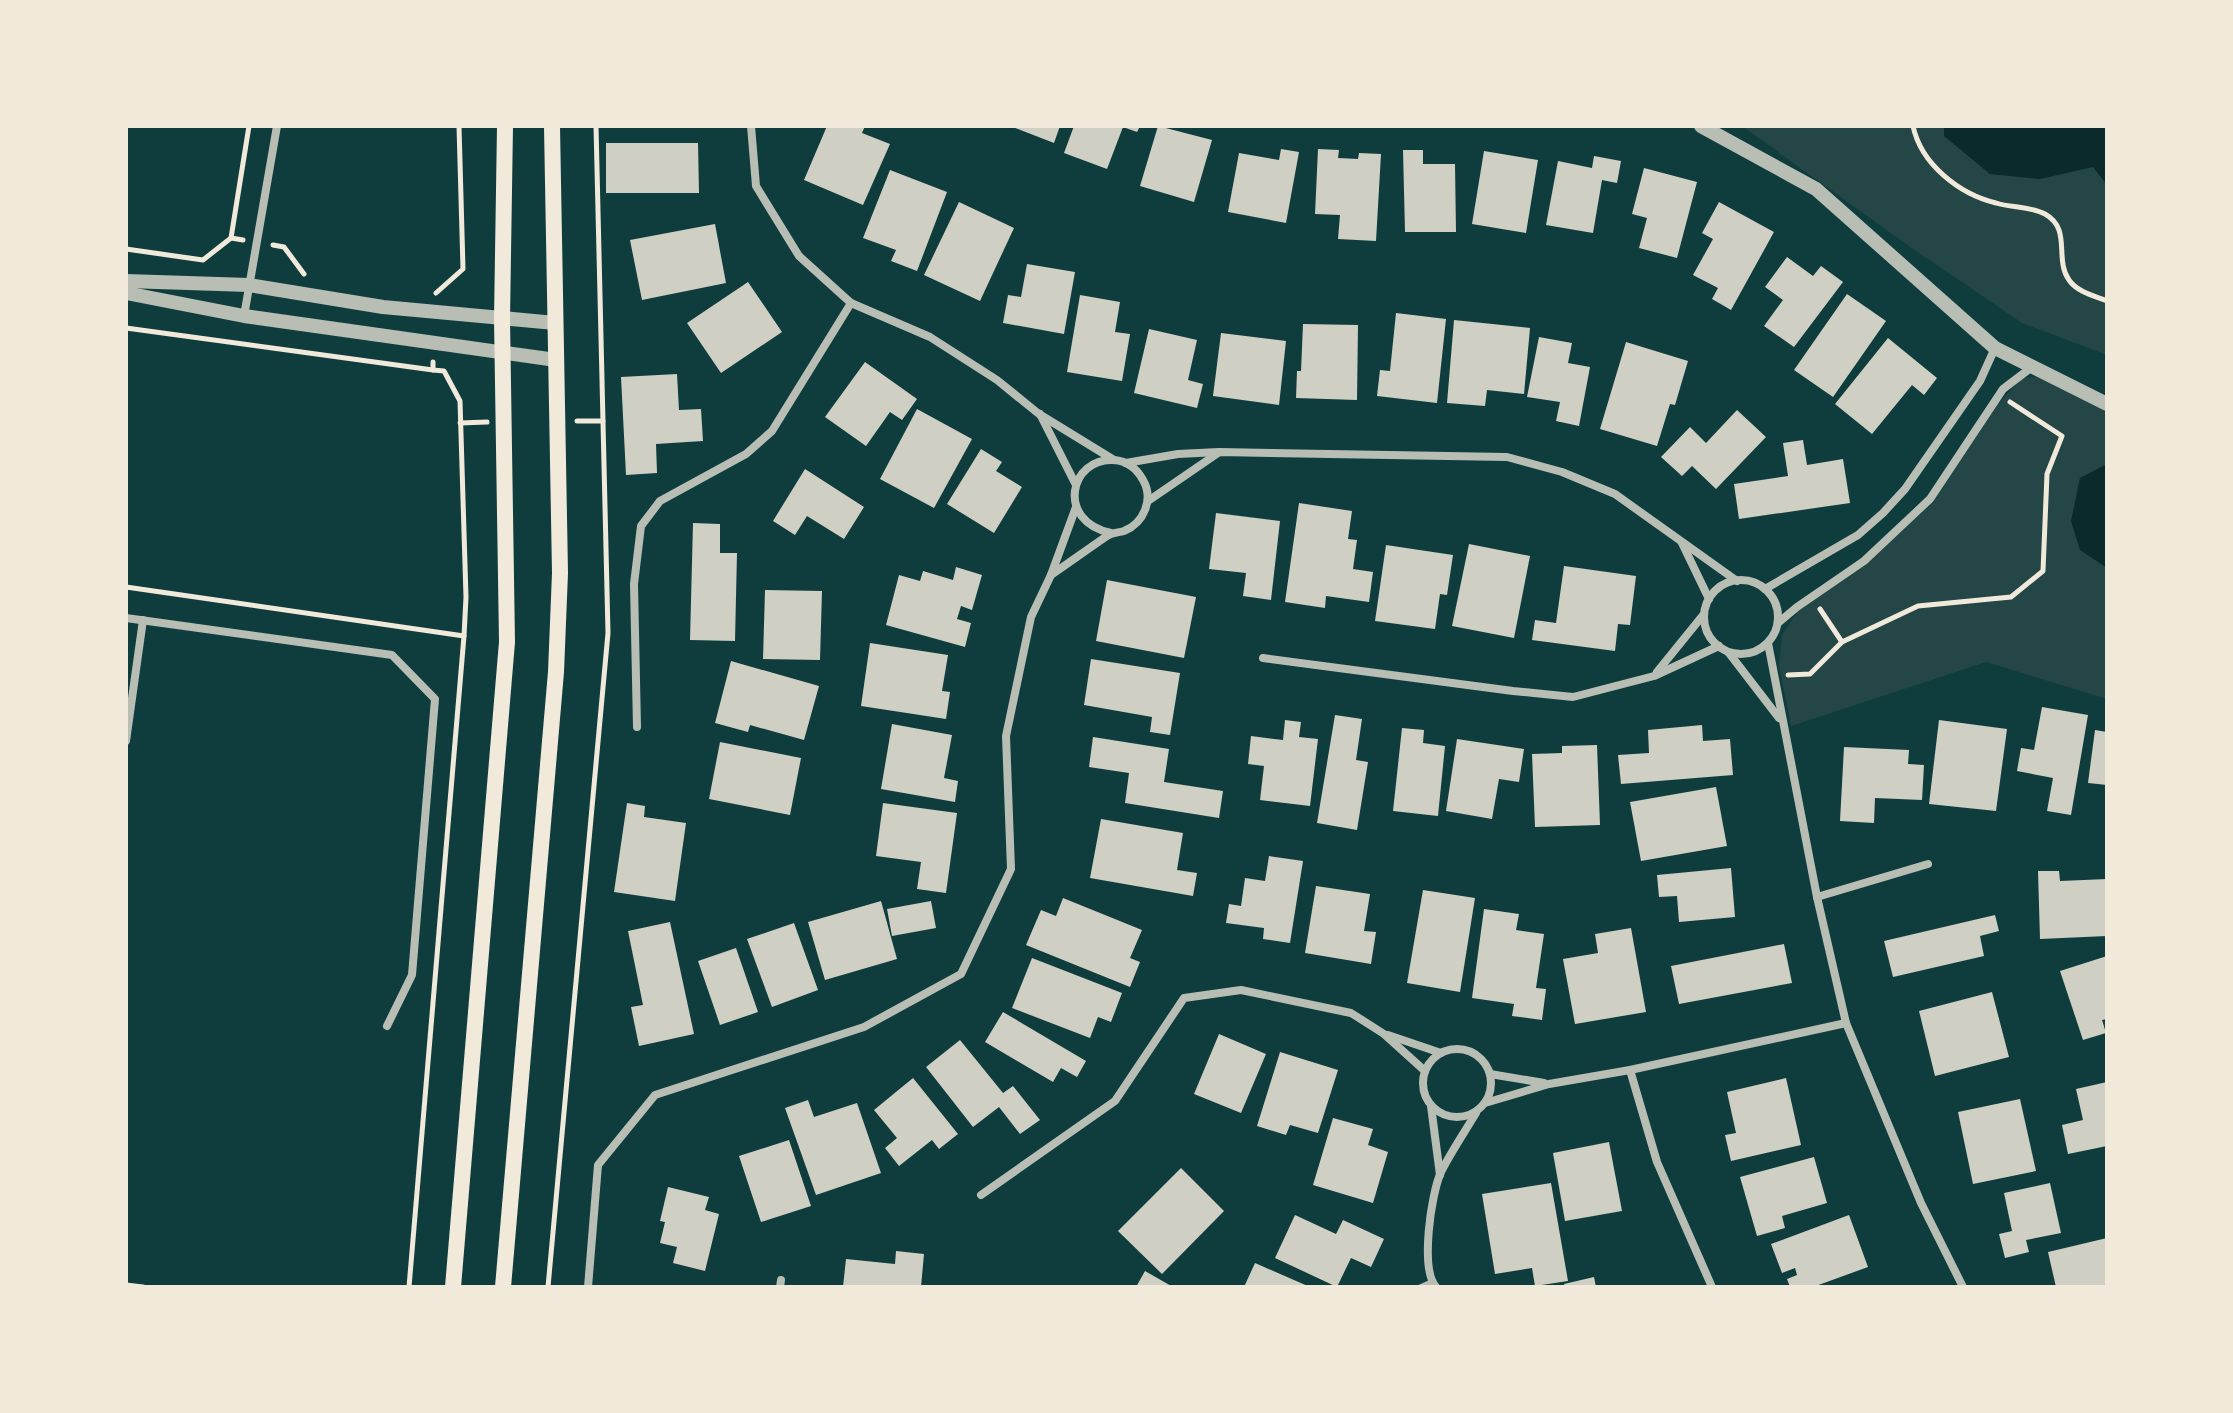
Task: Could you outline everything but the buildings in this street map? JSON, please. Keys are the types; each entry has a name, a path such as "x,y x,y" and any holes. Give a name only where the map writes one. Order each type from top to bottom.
{"main road":[{"path":"453,1287 506,670 502,319 505,126"},
{"path":"503,1287 556,672 560,573 552,126"}],"street":[{"path":"244,316 277,126"},
{"path":"751,126 756,186 799,256 851,303 930,337 997,380 1039,414 1114,460 1126,463 1139,472 1147,486 1148,501 1144,514 1136,524 1124,531 1111,533 1096,530 1084,521 1076,507"},
{"path":"1701,126 1816,189 1995,348 2102,401"},
{"path":"126,281 249,285 383,307 555,323"},
{"path":"126,293 244,316 556,360"},
{"path":"637,727 634,584 641,526 660,501 746,454 772,431 851,303"},
{"path":"1765,589 1858,535 1883,513 1905,489 1980,381 1995,348"},
{"path":"1263,658 1573,697 1654,676 1724,649 1749,653 1768,643 1778,623 1864,561 1930,499 1999,394 2032,367"},
{"path":"588,1287 598,1165 655,1095 864,1027 961,974 1011,869 1006,736 1031,617 1051,575 1076,507 1076,485 1039,414"},
{"path":"1126,463 1178,454 1219,452 1507,457 1562,472 1615,494 1737,581"},
{"path":"1148,501 1219,452"},
{"path":"1076,485 1091,466 1114,460"},
{"path":"1051,575 1111,533"},
{"path":"1682,542 1709,599"},
{"path":"1654,676 1704,614 1709,599 1726,584 1737,581 1756,583 1765,589 1778,610 1778,623"},
{"path":"1704,614 1710,638 1724,649 1782,722"},
{"path":"126,618 392,655 435,699 412,975 387,1026"},
{"path":"126,741 143,620"},
{"path":"1768,643 1817,897 1846,1023 1921,1203 1963,1287"},
{"path":"1817,897 1928,864"},
{"path":"981,1195 1115,1101 1184,998 1241,990 1351,1013 1384,1034 1425,1071"},
{"path":"1485,1103 1549,1084 1630,1070 1846,1023"},
{"path":"1384,1034 1441,1053"},
{"path":"1434,1284 1426,1244 1440,1175 1491,1089 1490,1074 1485,1063 1476,1055 1452,1049 1441,1053 1425,1071 1424,1095 1431,1106 1452,1117 1465,1117 1476,1112"},
{"path":"1630,1070 1657,1162 1712,1287"},
{"path":"1490,1074 1549,1084"},
{"path":"1431,1106 1440,1175"}],"lane":[{"path":"1420,1287 1434,1284"}],"path":[{"path":"126,249 203,260 231,238 249,126"},
{"path":"435,312 436,293 463,269 459,126"},
{"path":"548,1287 608,633 596,126"},
{"path":"1913,126 1929,160 1958,187 1998,204 2043,212 2053,220 2063,235 2064,268 2069,281 2081,291 2107,301"},
{"path":"231,238 284,247 306,277"},
{"path":"422,291 436,293"},
{"path":"126,328 444,371 460,401 466,597 464,636 409,1287"},
{"path":"433,370 434,344"},
{"path":"1775,675 1810,674 1842,642 1918,606 2011,597 2043,571 2047,474 2062,436 1999,394"},
{"path":"557,421 603,421"},
{"path":"460,423 504,422"},
{"path":"126,587 464,636"},
{"path":"126,1285 143,1287"}],"shaded area":[{"path":"1742,126 2107,126 2107,355 2022,323"},
{"path":"1944,126 2107,126 2107,185 2093,167 2040,179 1990,174 1944,136"},
{"path":"2046,376 2107,399 2107,699 1986,662 1791,726 1779,666 1782,635 1798,611 1862,567 1933,503 1998,404 2022,378"},
{"path":"2107,464 2107,568 2080,550 2071,521 2080,478"}]}
